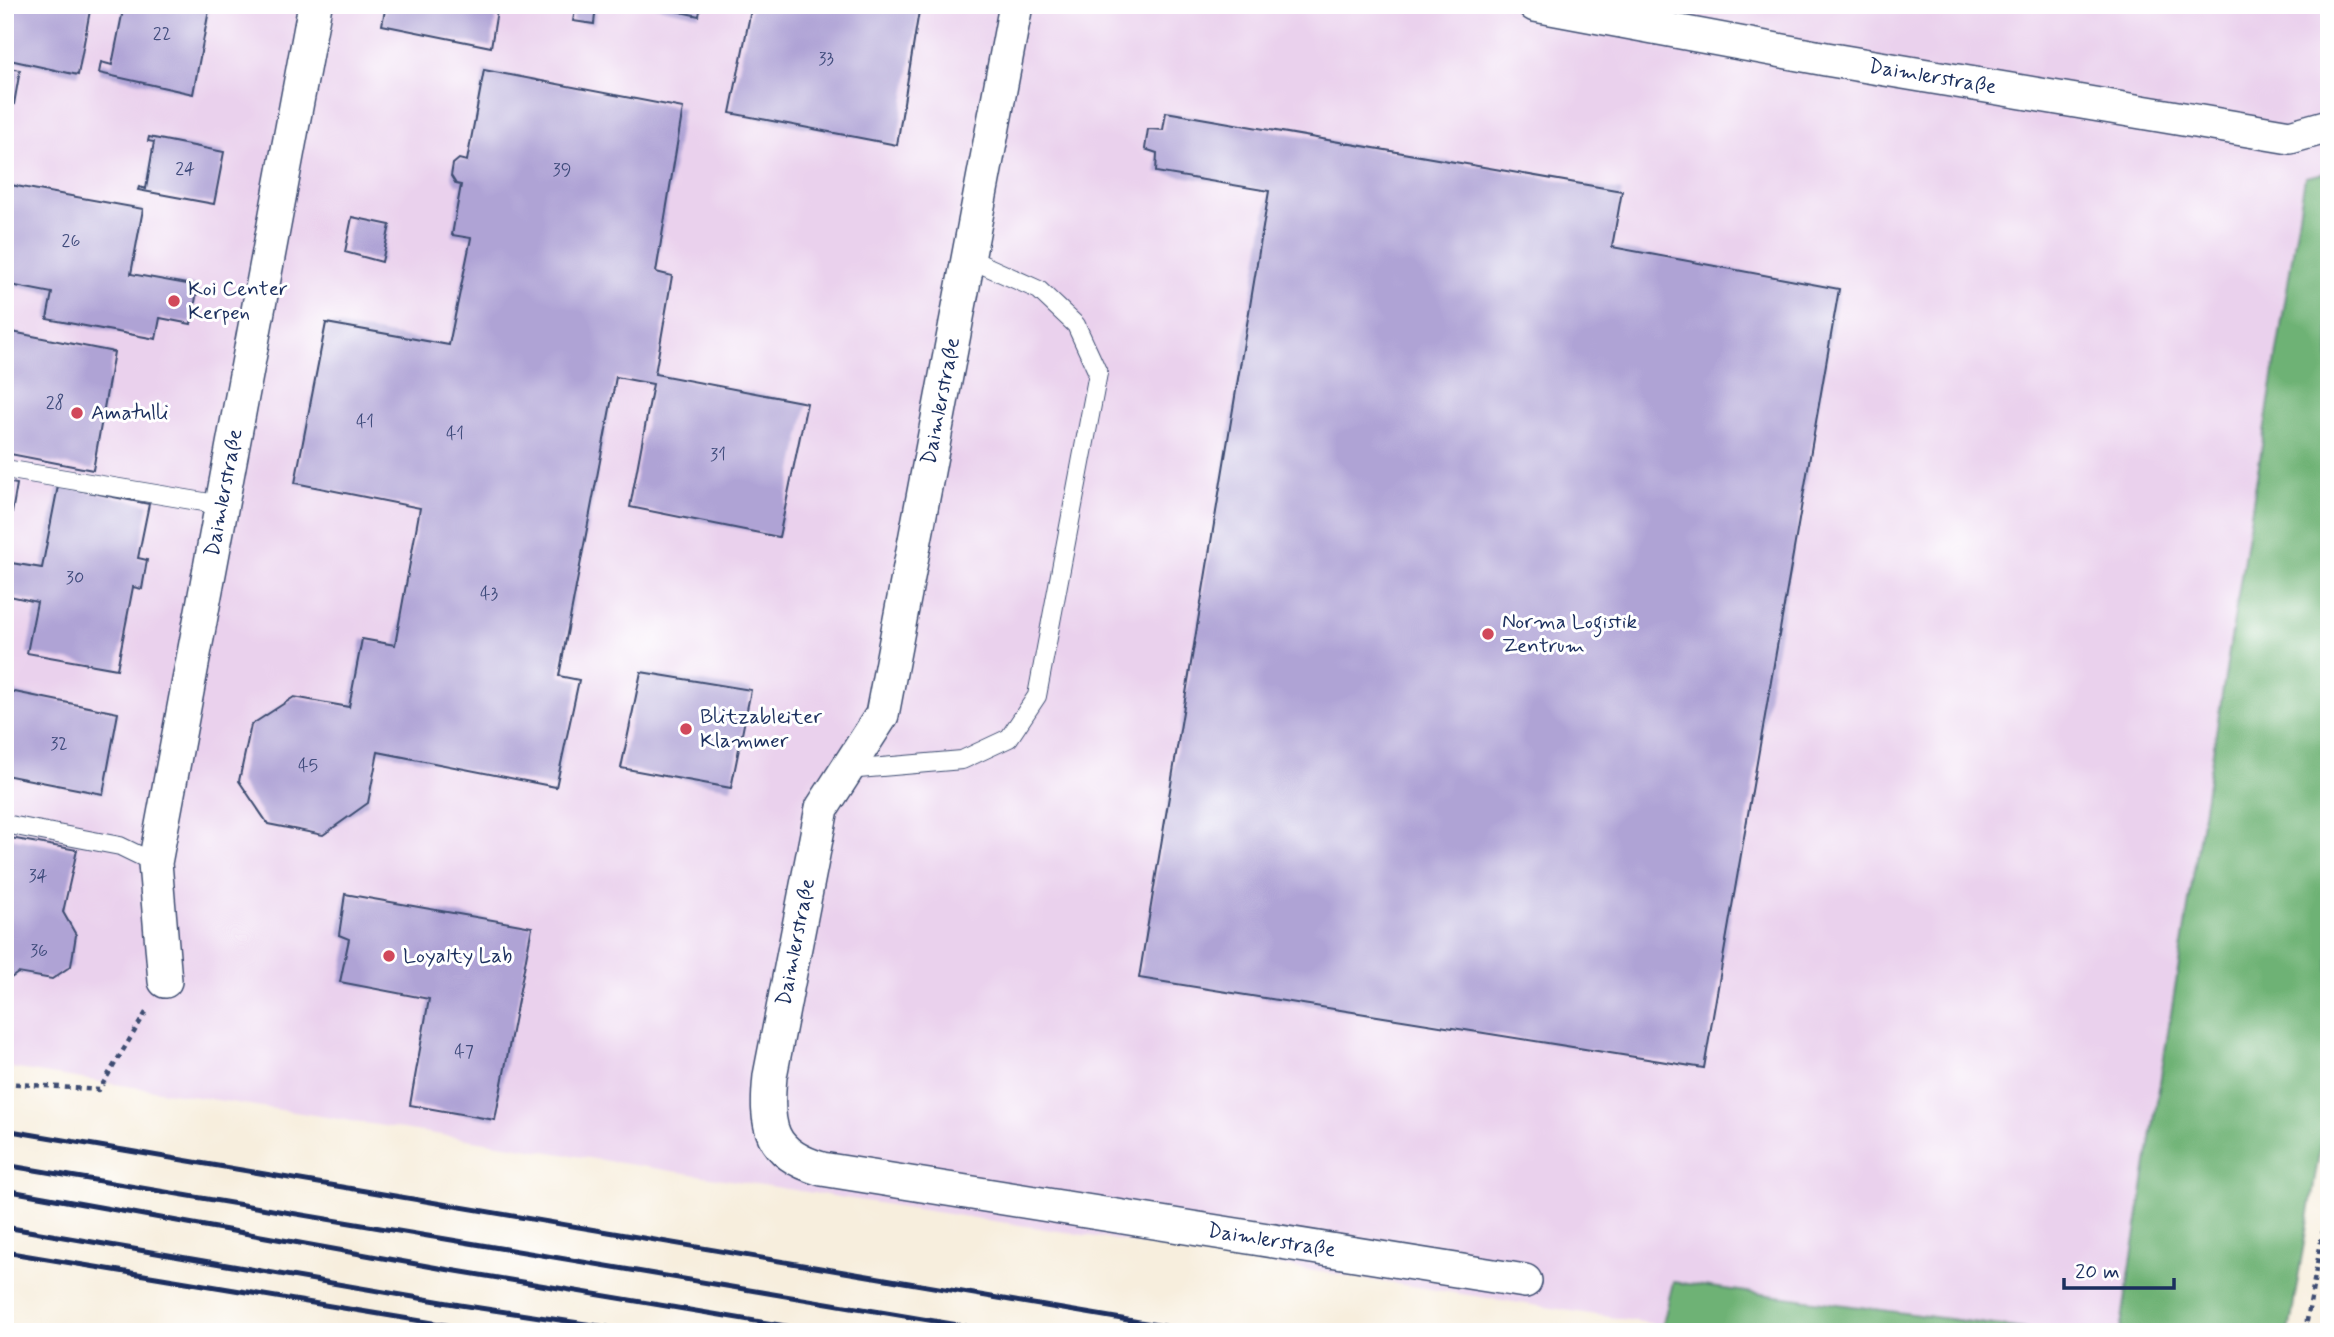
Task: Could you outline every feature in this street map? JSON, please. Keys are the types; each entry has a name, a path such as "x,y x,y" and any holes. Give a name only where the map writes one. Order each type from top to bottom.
{"street":[{"name":"Daimlerstraße","path":"165,981 155,863 315,5"},
{"name":"Daimlerstraße","path":"1016,5 882,715 822,808 770,1076 767,1112 769,1128 792,1157 807,1165 835,1171 1525,1281"},
{"name":"Daimlerstraße","path":"1535,5 1840,61 2290,137 2329,127"}],"lane":[{"path":"847,770 962,760 1009,737 1037,696 1098,373 1076,325 1039,289 968,258"},
{"path":"5,469 222,505"},
{"path":"5,824 120,846 155,863"}],"path":[{"path":"5,1083 99,1090 165,981"},
{"path":"2305,1332 2329,1196"}],"shaded area":[{"path":"5,5 2329,5 2329,172 2305,177 2120,1332 2046,1332 1673,1282 1661,1325 5,1067"}],"green space":[{"path":"2329,172 2329,1095 2289,1332 2120,1332 2305,177"},
{"path":"1673,1282 2046,1332 1661,1332"}],"building":[{"path":"5,5 91,5 78,75 5,59"},
{"path":"124,5 210,5 193,94 99,73 101,62 112,65"},
{"path":"386,5 498,5 491,47 382,25"},
{"path":"576,5 596,5 594,24 573,21"},
{"path":"648,5 701,5 699,16"},
{"path":"752,5 920,5 897,145 730,113"},
{"path":"5,67 20,70 14,104 5,102"},
{"path":"484,70 683,108 656,272 672,276 655,374 807,403 779,537 630,507 653,384 616,377 559,676 579,680 556,787 378,752 368,803 323,835 268,824 239,781 251,725 294,697 349,707 362,639 395,645 420,508 295,483 326,323 449,345 471,238 452,235 461,185 456,184 451,176 453,164 459,159 467,161"},
{"name":"Norma Logistik Zentrum","path":"1166,112 1622,191 1612,247 1839,289 1704,1068 1139,978 1269,191 1156,172 1157,153 1145,149 1148,129 1163,130"},
{"path":"149,137 224,152 214,204 138,190 139,187 146,189 154,142 148,141"},
{"path":"5,184 143,209 131,274 198,286 191,324 160,318 156,339 47,319 52,293 5,284"},
{"path":"352,217 390,225 382,262 345,252"},
{"path":"7,331 114,352 93,470 5,453"},
{"path":"5,482 17,484 7,542 5,542"},
{"path":"58,486 149,504 138,558 147,560 142,589 133,587 117,669 27,653 37,602 5,595 5,562 42,568"},
{"name":"Blitzableiter Klammer","path":"641,672 751,690 731,788 621,768"},
{"path":"5,690 118,713 103,794 5,775"},
{"path":"5,837 77,850 63,912 76,935 71,966 52,979 18,973 5,982"},
{"path":"345,894 532,927 495,1120 410,1105 429,999 340,982 349,939 339,935"}],"railway":[{"path":"5,1130 1199,1332"},
{"path":"5,1165 1000,1332"},
{"path":"5,1190 444,1269 822,1332"},
{"path":"5,1227 460,1305 639,1332"},
{"path":"5,1252 488,1332"}],"place":[{"name":"Koi Center Kerpen","path":"174,301"},
{"name":"Amatulli","path":"77,413"},
{"name":"Norma Logistik Zentrum","path":"1488,634"},
{"name":"Blitzableiter Klammer","path":"686,729"},
{"name":"Loyalty Lab","path":"389,956"}]}
